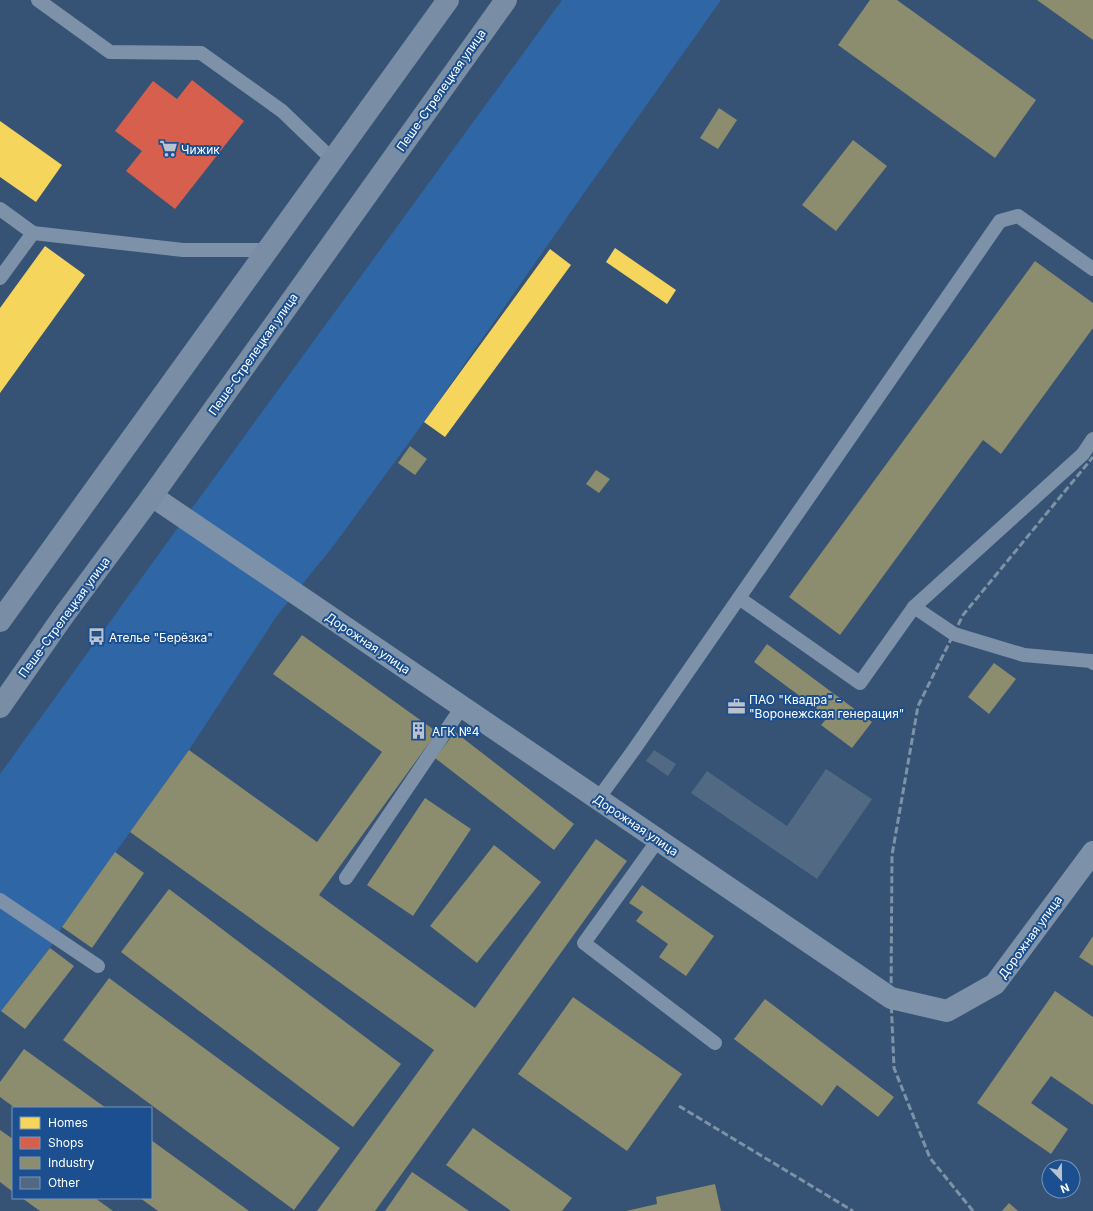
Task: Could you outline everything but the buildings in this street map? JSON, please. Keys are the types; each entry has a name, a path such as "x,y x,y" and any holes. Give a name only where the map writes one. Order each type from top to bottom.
{"main road":[{"path":"2,613 268,250 448,0"},
{"name":"Пеше-Стрелецкая улица","path":"0,707 64,615 152,496 506,0"}],"street":[{"name":"Дорожная улица","path":"152,496 891,998 947,1011 995,984 1093,852"}],"lane":[{"path":"38,0 110,52 201,53 282,111 333,160"},
{"path":"0,209 33,233 183,250 268,250"},
{"path":"598,799 633,751 1000,221 1018,216 1093,269"},
{"path":"0,278 33,233"},
{"path":"739,598 860,683 914,607 1083,454 1093,439"},
{"path":"914,607 954,634 1024,655 1091,661 1093,663"},
{"path":"346,878 462,707"},
{"path":"658,840 584,943 715,1043"},
{"path":"0,900 98,966"}],"shaded area":[{"path":"562,0 721,0 424,422 334,545 276,617 189,750 62,927 50,948 0,1012 0,774"}],"railway":[{"path":"973,1211 930,1158 894,1068 891,998 892,855 918,706 963,615 1093,457"},
{"path":"679,1106 853,1211"}],"place":[{"name":"Чижик","path":"168,149"},
{"name":"Ателье \"Берёзка\"","path":"96,637"},
{"name":"ПАО \"Квадра\" - \"Воронежская генерация\"","path":"736,706"},
{"name":"АГК №4","path":"419,731"}]}
